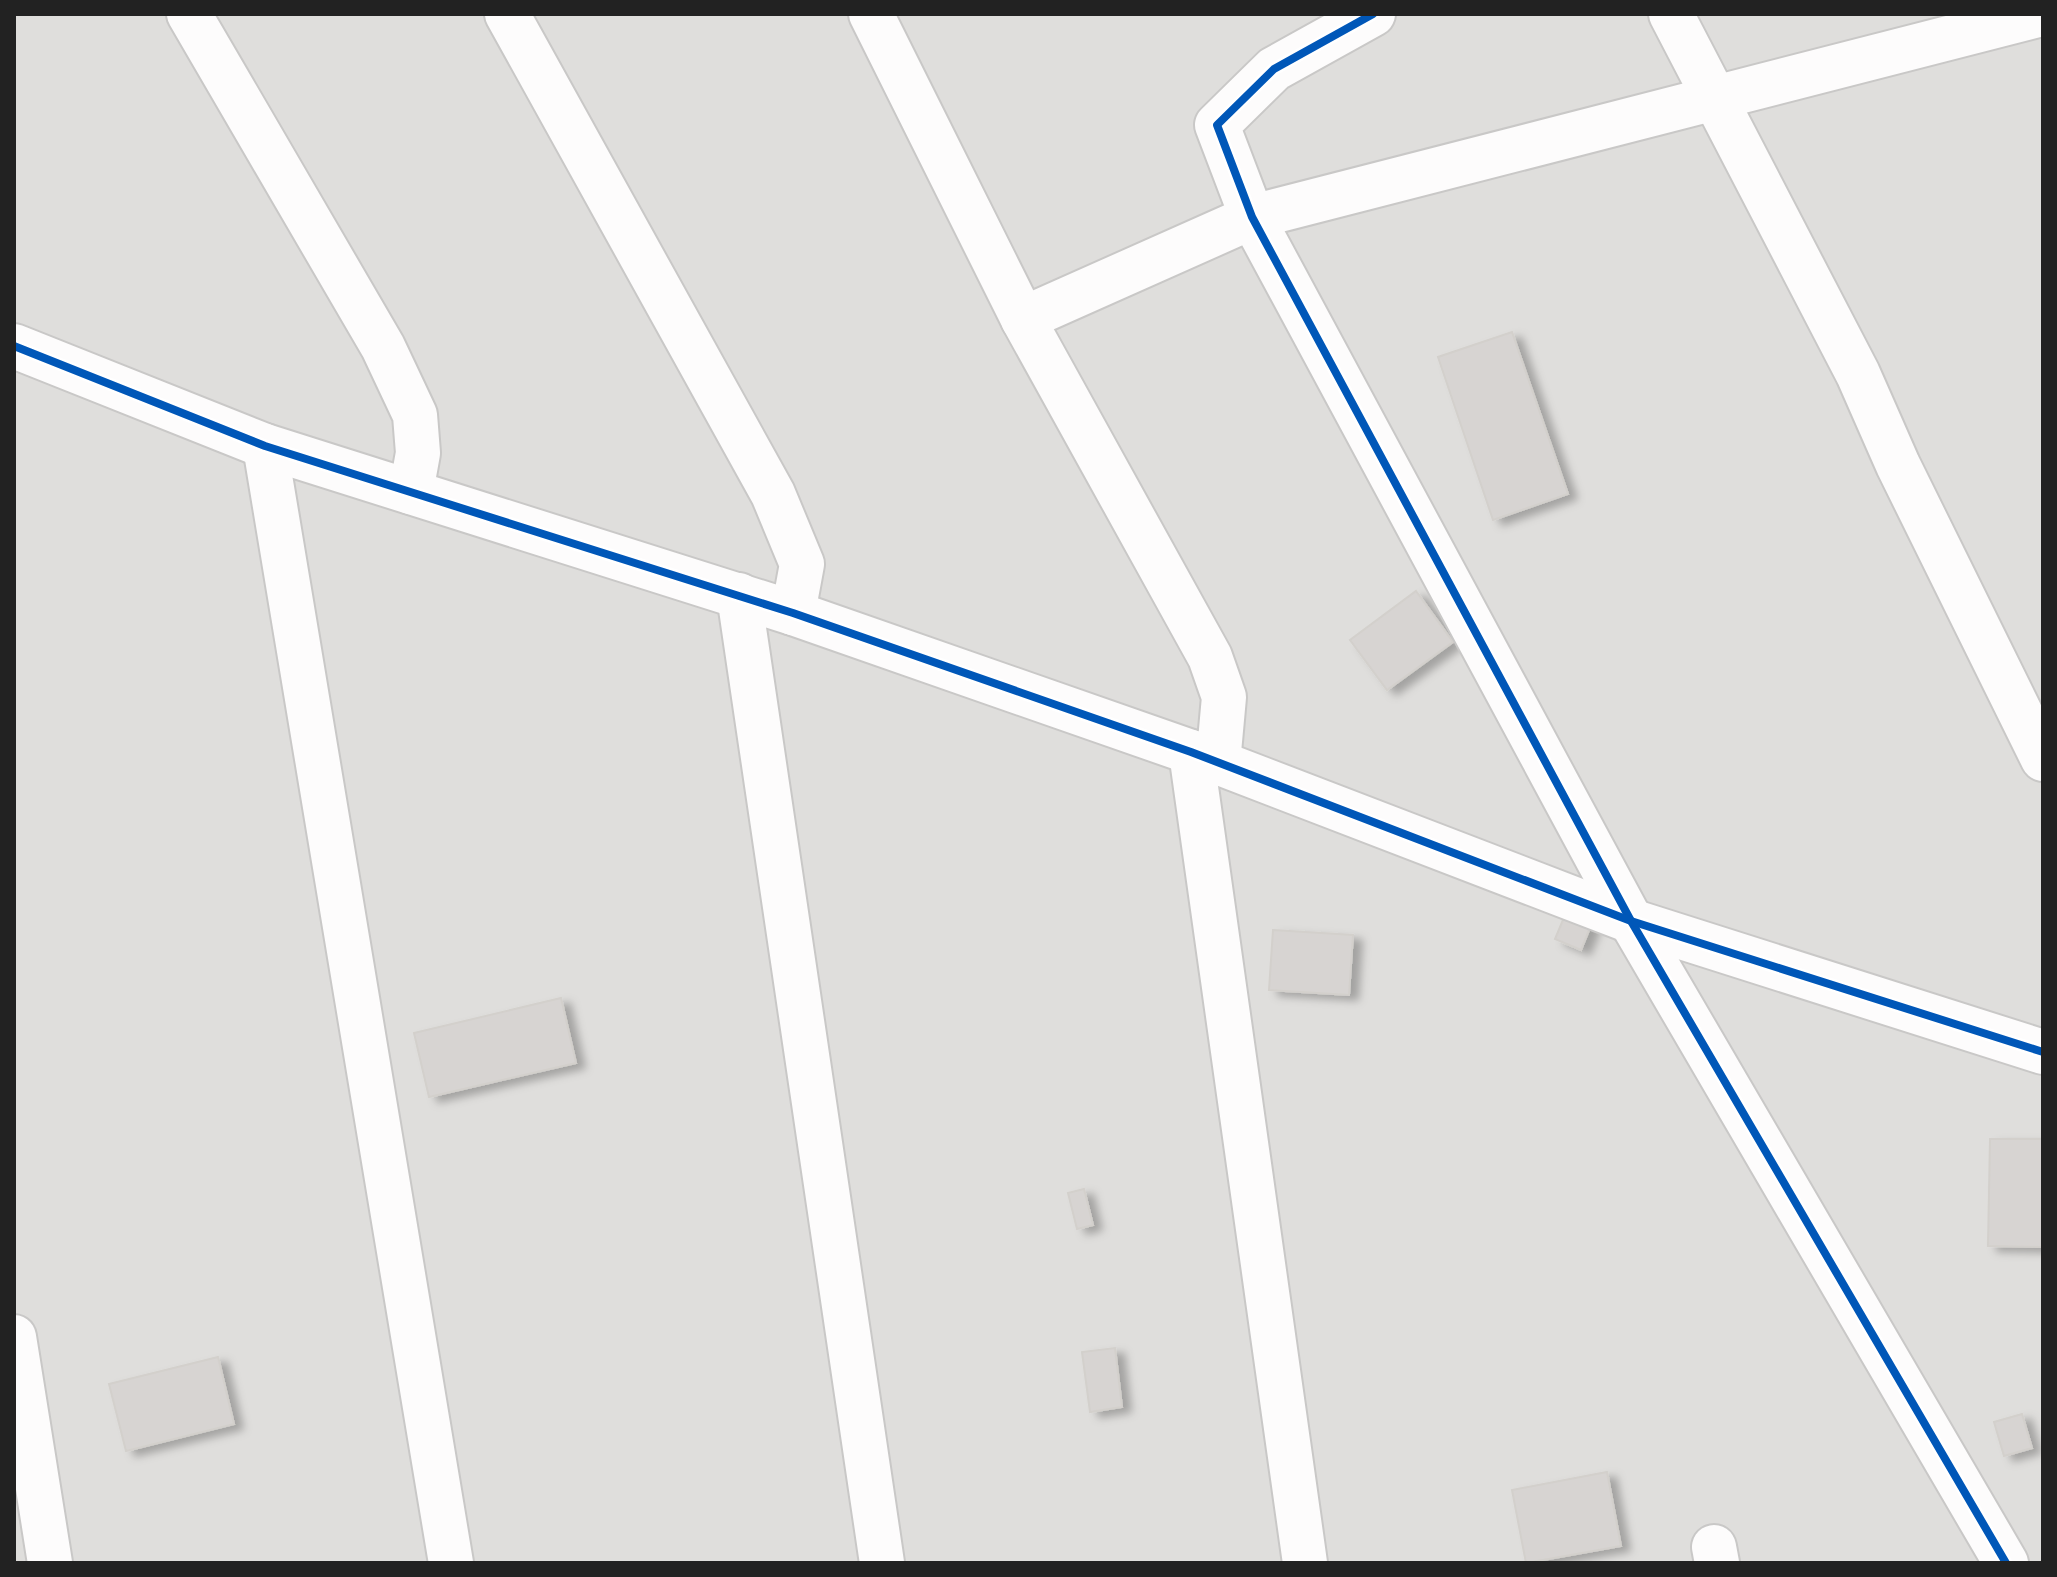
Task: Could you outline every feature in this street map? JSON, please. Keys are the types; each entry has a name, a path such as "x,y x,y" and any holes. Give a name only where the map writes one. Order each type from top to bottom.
{"street":[{"path":"189,14 383,347 415,415 418,453 411,492"},
{"path":"507,14 773,494 802,564 793,613"},
{"path":"871,14 1023,319 1210,657 1224,697 1205,758 1305,1563"},
{"path":"1373,14 1274,69 1217,125 1252,217 1631,921 2006,1563"},
{"path":"1671,14 1858,374 1898,465 2043,759"},
{"path":"1023,319 1252,217 2042,14"},
{"path":"14,346 265,446 793,613 1205,758 1631,921 2043,1052"},
{"path":"265,446 451,1563"},
{"path":"739,595 882,1563"},
{"path":"14,1337 50,1563"}],"shaded area":[{"path":"14,14 2043,14 2043,1563 14,1563"}],"building":[{"path":"1512,332 1568,494 1493,520 1438,357"},
{"path":"1416,591 1453,642 1387,690 1350,640"},
{"path":"1570,903 1596,913 1581,950 1555,939"},
{"path":"1273,930 1353,935 1349,995 1269,990"},
{"path":"561,998 576,1063 429,1097 414,1033"},
{"path":"1990,1139 2043,1139 2043,1247 1988,1246"},
{"path":"1084,1189 1093,1225 1077,1229 1068,1193"},
{"path":"1115,1348 1122,1407 1090,1412 1082,1352"},
{"path":"218,1357 234,1424 126,1451 109,1384"},
{"path":"2022,1414 2032,1448 2004,1456 1994,1422"},
{"path":"1607,1472 1621,1546 1526,1563 1512,1490"}],"cycle path":[{"path":"1373,14 1274,69 1217,125 1252,217 1631,921 2006,1563"},
{"path":"14,346 265,446 793,613 1191,752 1631,921 2043,1052"}]}
